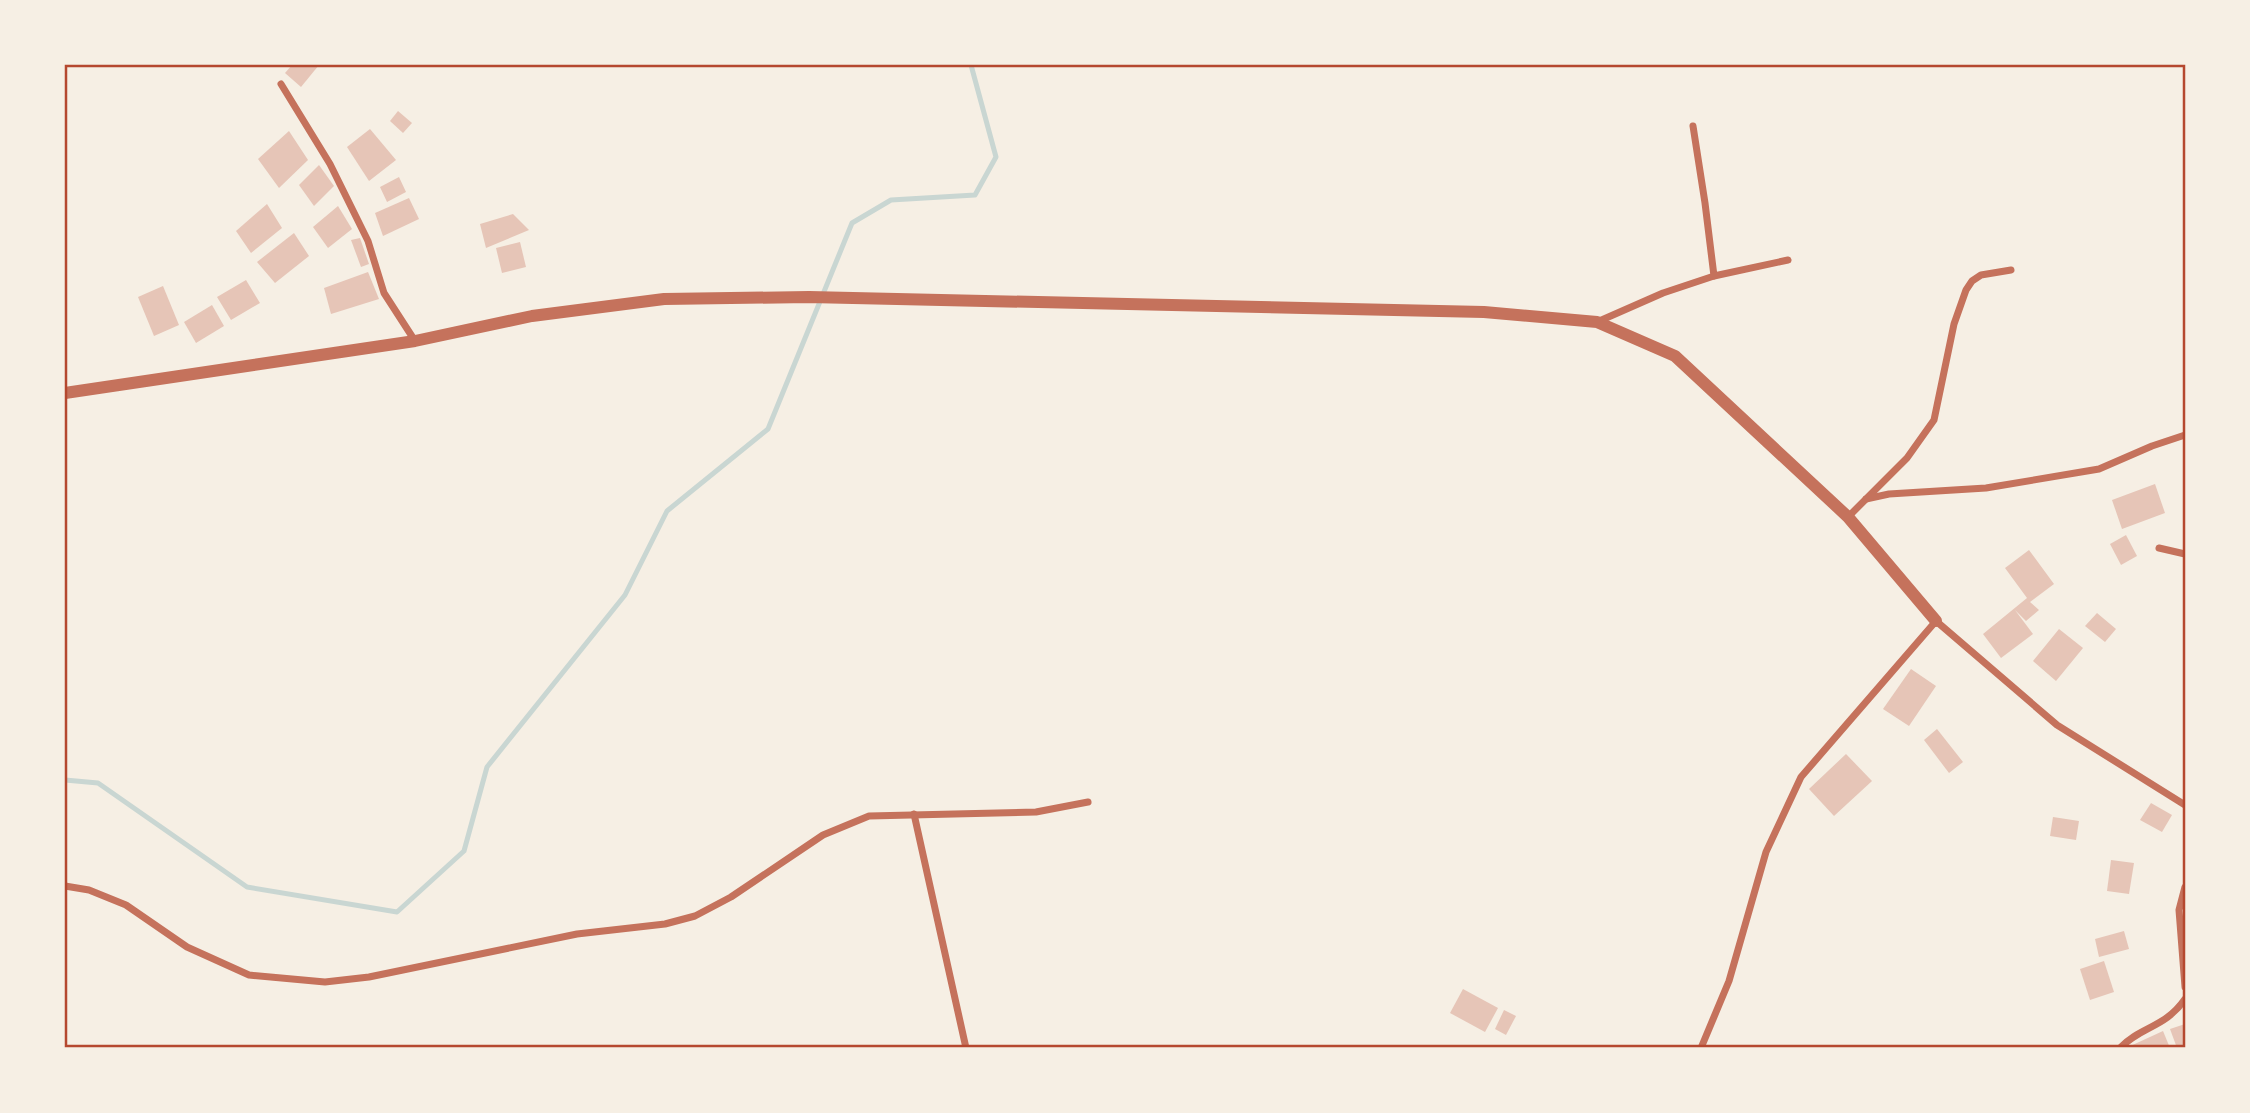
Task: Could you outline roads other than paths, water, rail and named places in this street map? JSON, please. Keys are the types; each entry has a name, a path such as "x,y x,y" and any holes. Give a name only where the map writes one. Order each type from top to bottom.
{"street":[{"path":"281,84 330,164 368,241 384,293 415,341"},
{"path":"1693,126 1714,276"},
{"path":"1597,323 1663,293 1714,276 1788,260"},
{"path":"1847,517 1907,458 1934,420 1954,324 1966,290 1972,281 1981,275 2011,270"},
{"path":"65,393 415,341 532,316 664,299 823,298 1484,312 1597,323 1675,356 1847,517 1936,621 2057,725 2185,805"},
{"path":"1866,499 1889,494 1986,488 2099,469 2185,435"},
{"path":"2159,548 2185,554"},
{"path":"1701,1048 1728,981 1766,852 1801,776 1936,621"},
{"path":"65,886 89,890 126,905 187,947 249,975 325,982 369,977 577,934 665,924 695,916 731,897 823,835 869,816 1036,812 1088,802"},
{"path":"914,814 966,1048"},
{"path":"2185,887 2179,910 2185,987"},
{"path":"2120,1048 2127,1040 2168,1018 2185,999"}],"waterway":[{"path":"65,780 98,783 247,887 397,912 464,851 487,767 625,595 667,511 768,429 852,223 891,200 975,195 996,157 971,65"}]}
